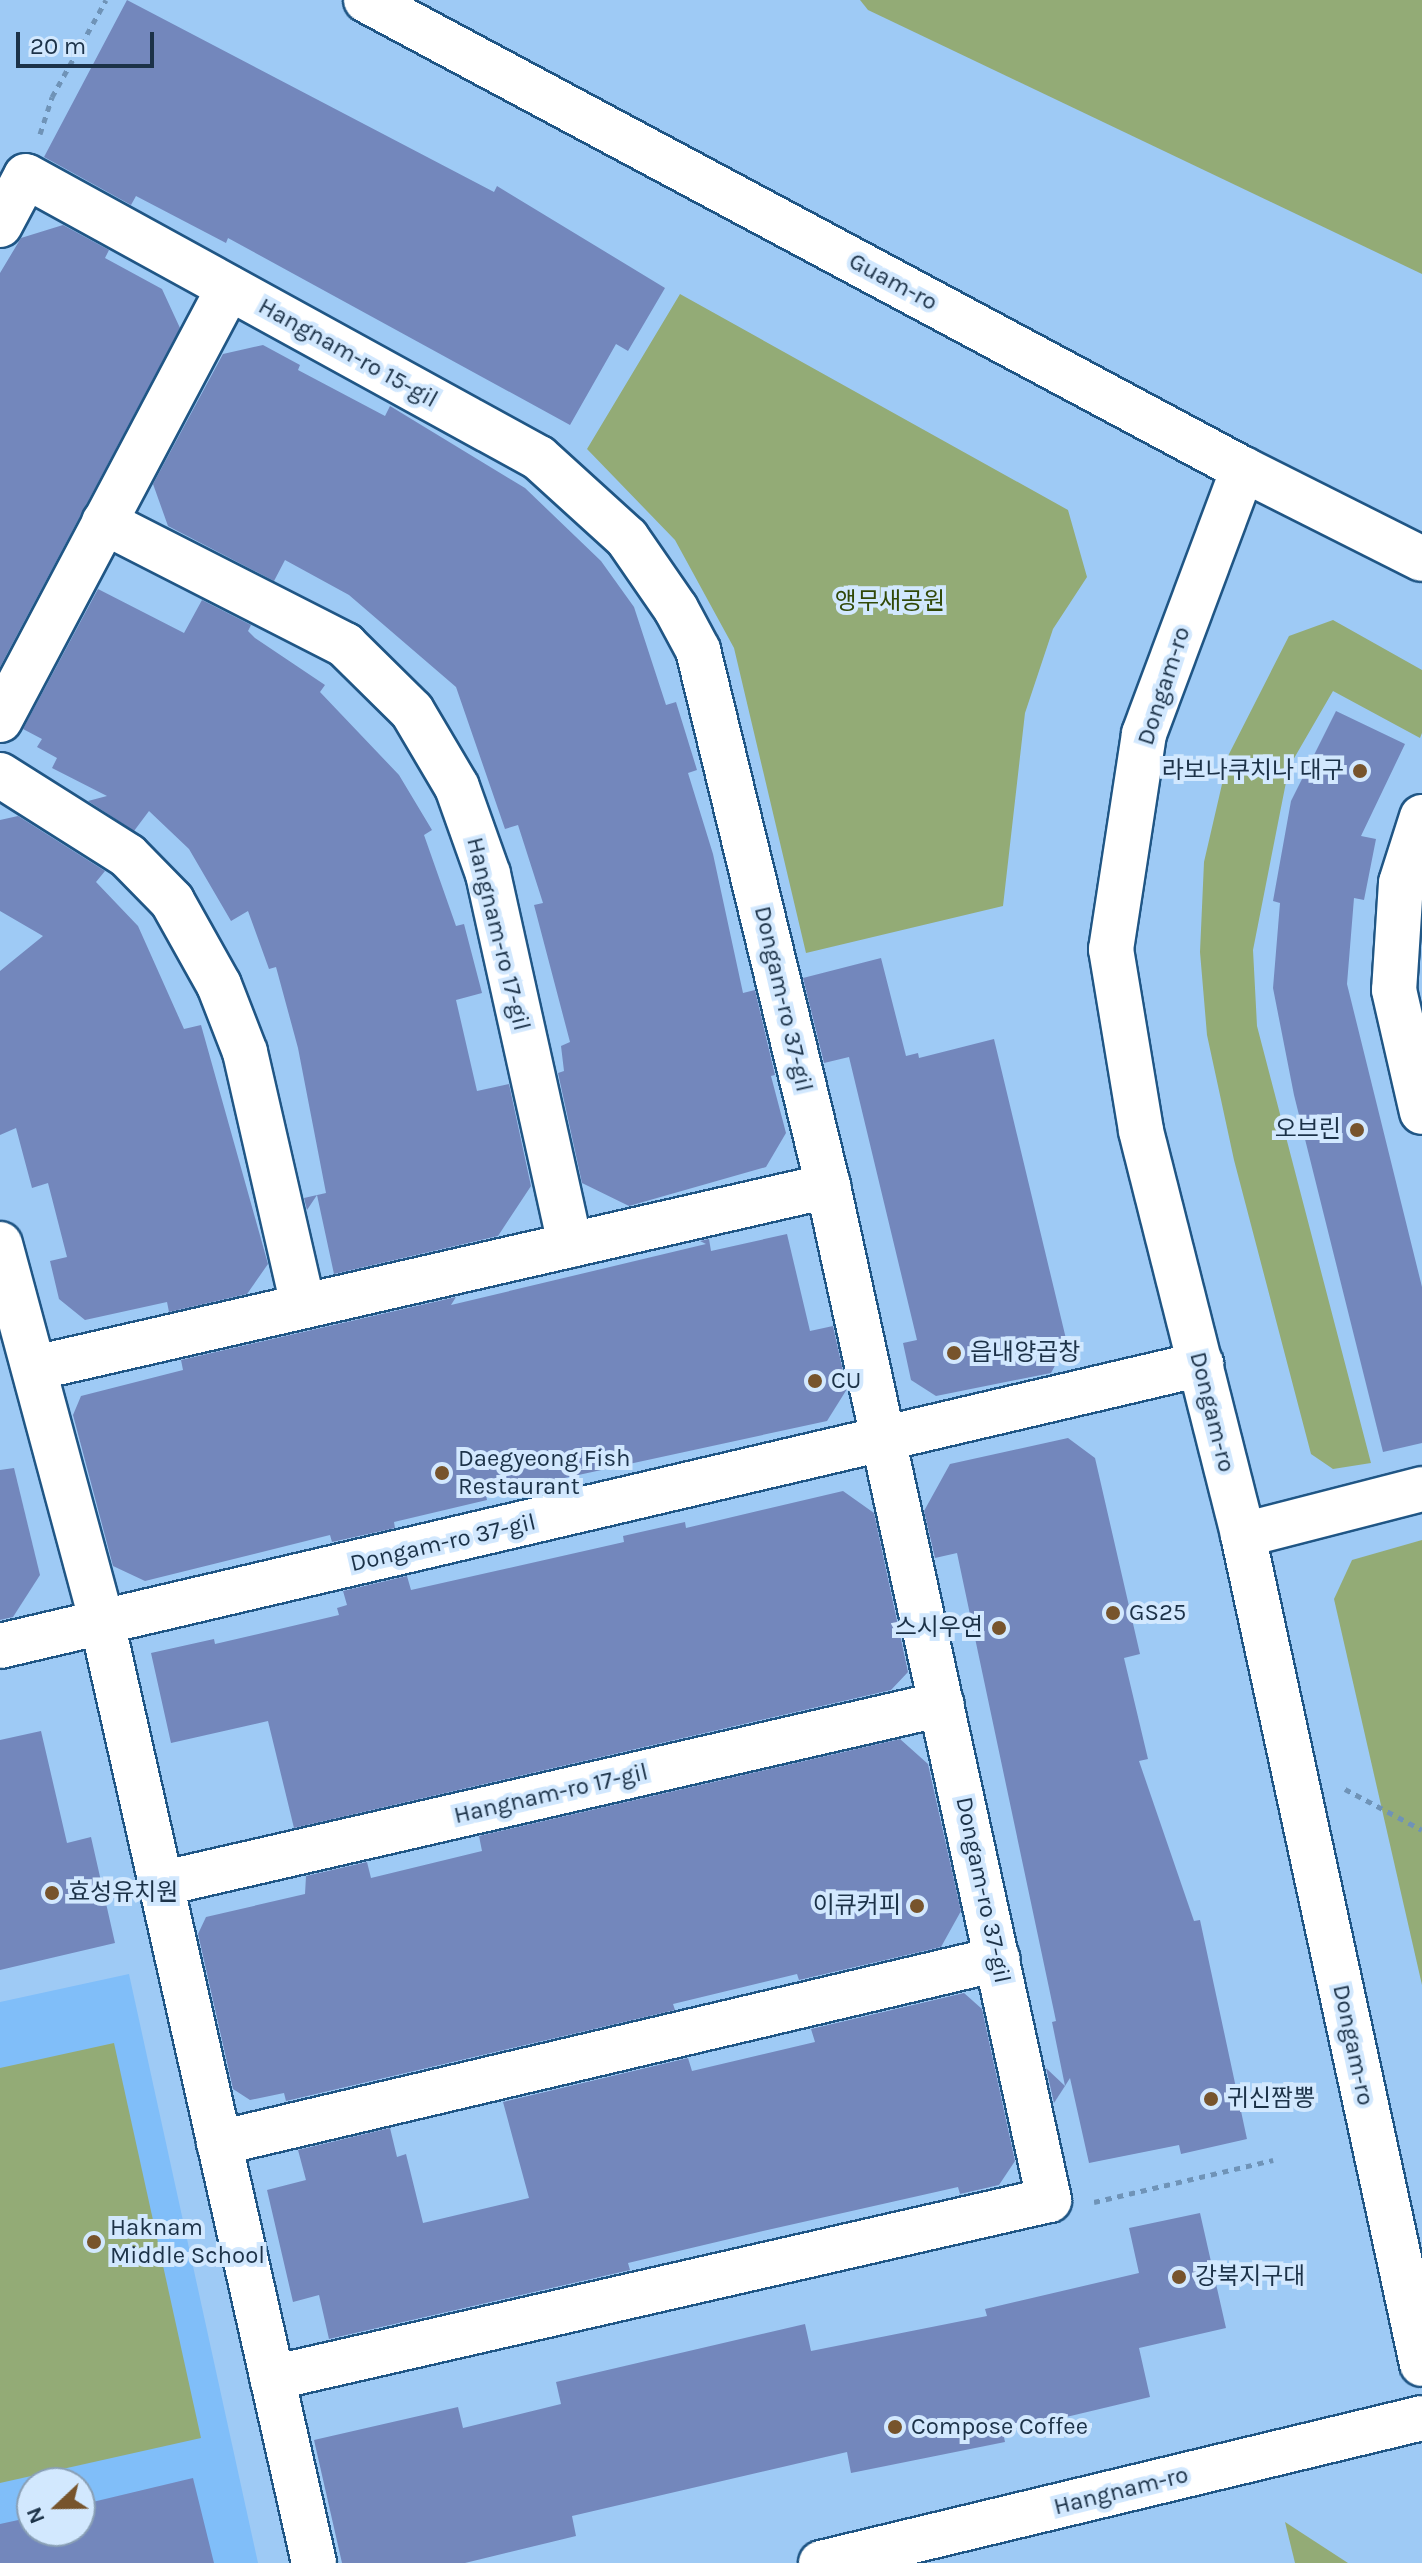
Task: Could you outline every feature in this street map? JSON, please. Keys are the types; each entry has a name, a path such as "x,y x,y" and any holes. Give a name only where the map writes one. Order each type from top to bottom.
{"street":[{"name":"Guam-ro","path":"366,0 1243,469 1422,559"},
{"path":"0,225 26,176"},
{"name":"Hangnam-ro 15-gil","path":"26,176 539,458 627,538 676,609"},
{"path":"0,720 229,288"},
{"name":"Dongam-ro","path":"1243,469 1144,734 1111,949 1141,1131 1243,1535 1422,2364"},
{"name":"Hangnam-ro 17-gil","path":"104,522 345,645 412,711 457,787 488,874 570,1245"},
{"name":"Dongam-ro 37-gil","path":"676,609 698,650 828,1186 886,1440 1049,2200"},
{"path":"0,775 128,856 172,901 219,985 245,1052 303,1305"},
{"path":"1422,817 1394,990 1422,1112"},
{"path":"35,1368 828,1186"},
{"path":"0,1244 102,1622 314,2563"},
{"name":"Dongam-ro 37-gil","path":"0,1646 1201,1364"},
{"path":"1243,1535 1422,1489"},
{"name":"Hangnam-ro 17-gil","path":"160,1884 942,1704"},
{"path":"219,2143 998,1959"},
{"path":"272,2378 1049,2200"},
{"name":"Hangnam-ro","path":"821,2563 1422,2418"}],"path":[{"path":"26,176 52,97 106,0"},
{"path":"1298,1785 1319,1774 1422,1830"},
{"path":"1049,2200 1099,2203 1273,2160"}],"shaded area":[{"name":"Haknam Middle School","path":"129,1974 258,2563 0,2563 0,2002"}],"green space":[{"path":"860,0 1422,0 1422,274 868,10"},
{"name":"앵무새공원","path":"680,294 1068,510 1087,577 1053,629 1025,713 1003,906 806,953 734,648 675,540 587,449"},
{"path":"1333,620 1422,670 1422,733 1420,738 1333,691 1289,767 1253,950 1257,1026 1371,1463 1333,1469 1311,1454 1234,1160 1207,1035 1200,952 1204,862 1229,754 1289,636"},
{"path":"1422,1540 1422,1985 1334,1599 1352,1560"},
{"path":"114,2043 201,2438 71,2467 16,2467 16,2479 0,2483 0,2068"},
{"path":"1285,2522 1348,2563 1295,2563"}],"building":[{"path":"127,0 494,192 497,186 665,288 628,351 616,344 570,425 228,238 226,243 136,196 131,205 44,157"},
{"path":"63,225 109,250 105,258 162,289 180,328 0,667 0,273 21,238"},
{"path":"263,345 300,365 298,370 385,416 390,406 525,488 601,561 634,607 666,705 676,702 697,770 688,773 713,854 743,993 755,990 775,1075 771,1076 786,1133 766,1167 629,1206 582,1183 558,1073 564,1071 561,1046 570,1042 534,905 543,903 518,825 505,829 456,687 349,595 285,560 274,581 168,526 153,484 223,354"},
{"path":"98,589 184,633 202,600 251,625 248,631 255,638 325,685 320,692 399,775 432,830 424,835 456,926 464,924 482,993 456,1000 477,1091 509,1084 531,1186 498,1236 334,1274 317,1195 326,1193 298,1048 276,967 269,969 248,911 231,921 189,849 149,811 134,831 88,801 107,796 52,768 57,758 37,747 42,739 23,729"},
{"path":"1336,711 1405,744 1361,836 1376,839 1364,900 1354,898 1347,984 1422,1287 1422,1443 1383,1452 1294,1095 1273,988 1280,903 1273,901 1291,801"},
{"path":"18,816 105,871 96,882 138,926 184,1029 201,1025 268,1264 247,1294 169,1312 167,1302 85,1320 59,1299 50,1261 67,1257 48,1183 32,1188 16,1128 0,1135 0,971 43,936 0,911 0,820"},
{"path":"881,958 906,1056 918,1053 919,1058 994,1039 1067,1343 1051,1373 936,1396 911,1380 903,1343 917,1340 849,1057 824,1063 803,978"},
{"path":"317,1195 307,1210 304,1198"},
{"path":"787,1234 810,1331 833,1326 847,1389 827,1421 486,1495 487,1500 394,1522 395,1528 332,1542 330,1535 145,1581 113,1566 73,1415 81,1396 183,1370 181,1360 456,1297 451,1305 706,1244 700,1241 709,1239 711,1251"},
{"path":"1068,1438 1095,1458 1140,1654 1124,1658 1148,1759 1139,1761 1194,1921 1200,1920 1247,2139 1181,2154 1179,2145 1089,2163 1070,2078 1065,2086 1052,2022 1056,2021 957,1553 935,1558 924,1511 950,1464"},
{"path":"14,1468 40,1575 13,1617 0,1620 0,1470"},
{"path":"843,1491 874,1513 908,1672 891,1690 294,1828 268,1721 171,1743 151,1653 214,1639 215,1644 339,1615 337,1608 347,1605 343,1591 407,1576 411,1590 624,1542 623,1536 685,1522 686,1528"},
{"name":"효성유치원","path":"41,1731 67,1843 91,1837 115,1943 0,1970 0,1740"},
{"path":"900,1739 928,1764 961,1911 941,1947 799,1980 797,1974 673,2004 675,2010 286,2101 284,2093 250,2100 233,2089 198,1934 206,1917 305,1894 306,1876 367,1862 371,1878 482,1851 479,1836"},
{"path":"964,1993 982,2009 1015,2161 999,2185 960,2194 958,2187 763,2231 628,2263 630,2270 329,2339 319,2295 293,2302 267,2190 306,2180 298,2150 390,2128 397,2157 406,2154 423,2223 529,2198 503,2102 688,2058 692,2071 815,2042 811,2029"},
{"path":"1046,2068 1065,2086 1054,2103"},
{"path":"1200,2213 1226,2328 1139,2348 1150,2397 1003,2432 1005,2442 851,2473 847,2452 572,2516 576,2536 465,2563 342,2563 314,2440 458,2407 463,2428 561,2404 556,2382 805,2324 811,2351 987,2316 985,2309 1139,2273 1129,2228"},
{"path":"193,2478 214,2563 0,2563 0,2524 16,2520 16,2547 96,2547 96,2501"}],"place":[{"name":"라보나쿠치나 대구","path":"1360,771"},
{"name":"오브린","path":"1357,1130"},
{"name":"읍내양곱창","path":"954,1353"},
{"name":"CU","path":"815,1381"},
{"name":"Daegyeong Fish Restaurant","path":"442,1473"},
{"name":"GS25","path":"1113,1613"},
{"name":"스시우연","path":"999,1628"},
{"name":"효성유치원","path":"52,1893"},
{"name":"이큐커피","path":"917,1906"},
{"name":"귀신짬뽕","path":"1211,2099"},
{"name":"Haknam Middle School","path":"94,2242"},
{"name":"강북지구대","path":"1179,2277"},
{"name":"Compose Coffee","path":"895,2427"}]}
